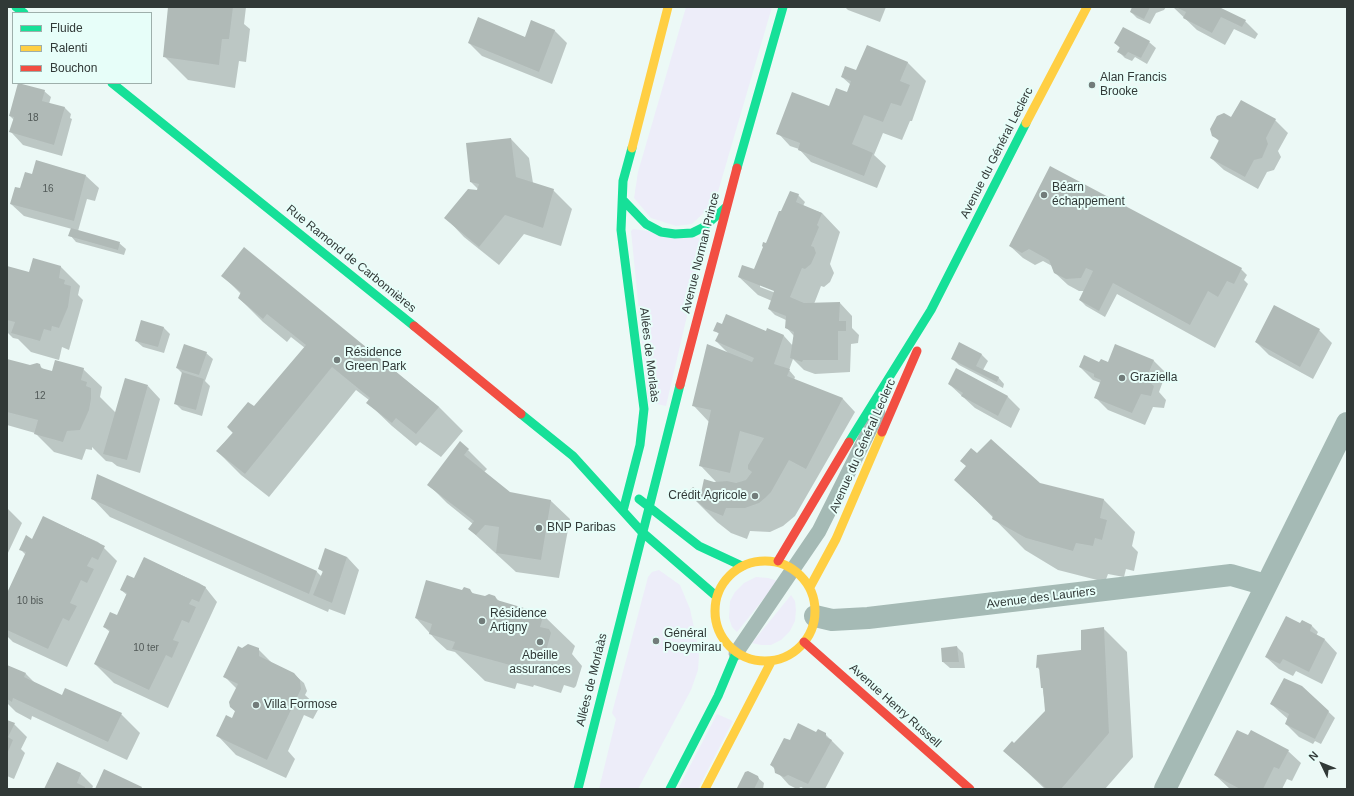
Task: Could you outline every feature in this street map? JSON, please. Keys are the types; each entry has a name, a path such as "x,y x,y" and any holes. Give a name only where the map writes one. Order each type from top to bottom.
{"street":[{"name":"Allées de Morlaàs","path":"623,512 640,445 644,409 621,230 624,200 623,181 668,7"},
{"name":"Avenue Norman Prince","path":"650,508 724,208 783,7"},
{"name":"Avenue du Général Leclerc","path":"778,561 906,348 931,310 1012,149 1087,7"},
{"name":"Rue Ramond de Carbonnières","path":"113,84 420,330 573,456 605,476"},
{"path":"624,200 646,224 661,232 675,234 692,233 704,226 724,208"},
{"name":"Avenue du Général Leclerc","path":"810,587 836,539 919,348 931,310"},
{"path":"1165,789 1347,423"},
{"name":"Rue Ramond de Carbonnières","path":"573,456 642,532 716,596"},
{"path":"618,485 628,490 699,546 742,566"},
{"name":"Allées de Morlaàs","path":"578,789 642,532 650,508"},
{"path":"769,560 778,561 794,569 810,587 815,604 814,616 809,634 797,650 783,658 771,662 751,660 736,653 724,642 717,627 714,612 716,596 724,581 736,569 752,562 769,560"},
{"name":"Avenue des Lauriers","path":"814,616 832,620 868,618 1231,575 1266,585"},
{"name":"Avenue Henry Russell","path":"804,642 970,789"},
{"path":"670,789 718,696 736,653"},
{"path":"705,789 771,662"}],"lane":[{"path":"736,653 823,524 895,379 906,348"}],"shaded area":[{"path":"686,7 772,7 715,202 692,224 676,226 651,218 634,198 638,172"},
{"path":"633,229 701,238 704,243 666,406 648,402 631,231"},
{"path":"659,570 680,585 690,609 698,646 698,670 691,690 638,789 599,789 616,719 612,713 648,577 652,572"},
{"path":"756,577 778,581 737,632 732,627 729,618 730,601 735,592 744,583"},
{"path":"791,595 795,601 796,610 795,621 790,631 781,640 771,645 752,643"},
{"path":"717,714 733,721 698,789 678,789"}],"building":[{"path":"168,7 233,7 229,39 222,39 219,65 163,57"},
{"path":"1132,7 1150,7 1144,19 1130,12"},
{"path":"1176,7 1219,7 1246,20 1242,27 1221,17 1212,33 1183,18 1186,12"},
{"path":"478,17 525,37 531,20 555,30 539,72 468,43"},
{"path":"1123,27 1150,41 1141,58 1128,52 1125,56 1117,52 1120,47 1114,43"},
{"path":"867,45 908,62 900,81 910,85 901,106 891,103 883,122 864,115 852,144 873,153 864,176 798,150 800,143 776,134 792,92 829,106 836,88 847,92 851,81 841,77 845,66 856,70"},
{"path":"18,84 45,90 42,101 65,107 54,145 9,132 14,117 9,116"},
{"path":"1241,100 1276,119 1266,138 1268,144 1262,158 1254,160 1245,177 1210,158 1219,140 1212,136 1210,129 1217,116 1224,113 1231,117"},
{"path":"511,138 516,177 554,189 543,228 505,215 479,247 444,218 468,189 477,190 479,184 470,182 466,143"},
{"path":"36,160 86,175 74,221 10,204 15,187 20,188 25,172 32,174"},
{"path":"1050,166 1242,268 1234,284 1227,281 1218,297 1208,291 1190,325 1113,283 1099,311 1079,300 1093,271 1086,268 1081,278 1066,279 1054,273 1049,260 1029,249 1022,253 1009,246"},
{"path":"790,191 799,194 796,202 822,213 817,225 819,227 811,246 814,247 816,253 811,264 805,269 802,268 790,297 804,303 840,302 839,321 846,321 846,331 838,331 838,360 803,360 802,362 790,358 794,332 785,328 786,316 768,309 774,291 738,277 742,265 754,269 763,247 763,242 766,243 779,211 781,211"},
{"path":"71,228 120,242 118,250 68,236"},
{"name":"Résidence Green Park","path":"244,247 439,407 416,434 396,418 392,423 366,403 370,398 332,367 245,474 216,451 233,433 227,427 248,402 254,406 306,345 267,314 263,319 238,298 241,292 221,276"},
{"path":"33,258 61,266 59,278 65,280 64,284 71,286 68,307 59,328 52,326 51,331 44,329 40,341 11,333 15,322 7,320 7,266 29,272"},
{"path":"1274,305 1320,329 1300,367 1255,342"},
{"path":"726,314 766,331 767,328 784,335 774,364 790,369 787,376 843,398 806,469 789,460 771,492 765,498 759,503 745,508 726,508 723,516 706,509 687,493 693,487 701,493 704,479 714,482 727,481 736,483 746,480 752,472 748,469 748,465 764,438 740,431 730,473 699,466 711,410 692,406 707,344 752,362 754,358 715,341 719,333 713,331 717,322 722,324"},
{"path":"141,320 164,327 158,347 135,341"},
{"path":"959,342 982,354 976,366 999,377 997,382 951,359"},
{"path":"184,344 207,352 199,375 176,368"},
{"name":"Graziella","path":"1115,344 1154,360 1146,379 1154,386 1151,396 1141,394 1132,413 1094,398 1101,380 1094,377 1094,374 1079,367 1084,355 1099,362 1101,359 1108,362"},
{"path":"7,359 30,365 37,363 40,364 41,368 52,371 55,360 84,368 81,380 87,382 86,386 91,388 91,399 89,410 80,430 67,431 63,442 34,434 38,420 7,412"},
{"path":"956,368 1008,396 998,416 961,396 963,393 948,384"},
{"path":"182,372 204,379 196,410 174,404"},
{"path":"125,378 148,385 127,460 103,454"},
{"path":"991,439 1040,483 1104,499 1100,518 1107,520 1102,540 1095,538 1093,546 1076,543 1073,551 1026,538 992,519 993,516 954,480 966,466 960,461 971,448 977,453"},
{"path":"460,441 469,449 464,455 510,492 551,500 541,560 496,553 499,527 485,525 476,535 468,529 474,521 427,485"},
{"path":"97,474 317,571 309,594 91,499"},
{"path":"43,516 105,546 98,560 92,557 87,566 94,569 87,583 81,580 70,603 77,606 69,621 63,618 48,649 7,630 7,593 26,552 19,550 26,535 32,539"},
{"path":"325,548 347,557 332,603 313,595 323,571 318,569"},
{"path":"144,557 206,587 199,602 192,599 189,604 196,607 189,623 182,620 173,640 179,642 172,658 166,655 149,690 94,664 110,630 103,627 110,612 117,615 127,593 120,590 127,575 134,578"},
{"name":"Résidence Artigny","path":"426,580 462,590 464,587 470,589 472,593 485,596 489,594 495,596 497,600 544,614 540,627 549,629 551,633 545,655 541,657 532,654 528,670 452,649 455,642 429,634 432,624 415,618"},
{"path":"1286,616 1300,623 1302,620 1312,625 1310,631 1325,639 1309,672 1283,659 1280,664 1265,657"},
{"path":"1104,627 1109,733 1061,789 1047,789 1003,751 1012,741 1014,743 1045,711 1039,667 1036,668 1037,655 1081,650 1081,630"},
{"name":"Villa Formose","path":"248,644 259,648 259,656 294,673 300,680 301,689 267,760 216,736 226,715 232,718 235,711 230,707 229,702 238,684 223,677 238,646 242,648"},
{"path":"957,646 959,662 942,662 941,648"},
{"path":"7,665 26,673 24,677 62,695 65,688 122,713 108,742 13,698 12,702 7,699"},
{"path":"1284,678 1302,686 1329,711 1315,739 1285,724 1289,714 1270,704"},
{"path":"7,720 15,723 8,737 13,740 7,754"},
{"path":"798,723 816,732 818,729 826,733 826,737 832,740 808,784 788,775 784,777 775,773 774,767 770,765 784,738 790,740"},
{"path":"1237,730 1248,735 1251,730 1289,750 1279,769 1274,767 1263,789 1240,789 1214,775"},
{"path":"57,762 81,773 77,783 85,787 85,789 44,789"},
{"path":"104,769 142,787 141,789 95,789"},
{"path":"748,771 758,776 759,779 754,789 737,788 745,772"}],"traffic: fast":[{"path":"16,7 23,12"},
{"path":"737,168 783,7"},
{"path":"113,84 414,326"},
{"path":"849,442 931,310 1026,123"},
{"path":"623,511 640,445 644,409 621,230 623,181 632,148"},
{"path":"623,200 646,224 661,232 675,234 692,233 704,227 725,208"},
{"path":"578,789 680,385"},
{"path":"521,414 573,456 642,532 716,596"},
{"path":"639,499 699,546 742,566"},
{"path":"670,789 718,696 736,653"}],"traffic: slow":[{"path":"632,148 668,7"},
{"path":"1026,123 1087,7"},
{"path":"810,587 836,539 882,432"},
{"path":"765,561 784,564 801,575 812,592 815,611 812,630 801,647 784,658 765,661 746,658 729,647 718,630 715,611 718,592 729,575 746,564 765,561"},
{"path":"705,789 771,662"}],"traffic: jam":[{"path":"680,385 737,168"},
{"path":"414,326 521,414"},
{"path":"882,432 917,351"},
{"path":"778,561 849,442"},
{"path":"804,642 970,789"}],"place":[{"name":"Alan Francis Brooke","path":"1092,85"},
{"name":"Béarn échappement","path":"1044,195"},
{"name":"Résidence Green Park","path":"337,360"},
{"name":"Graziella","path":"1122,378"},
{"name":"Crédit Agricole","path":"755,496"},
{"name":"BNP Paribas","path":"539,528"},
{"name":"Résidence Artigny","path":"482,621"},
{"name":"Général Poeymirau","path":"656,641"},
{"name":"Abeille assurances","path":"540,642"},
{"name":"Villa Formose","path":"256,705"}]}
